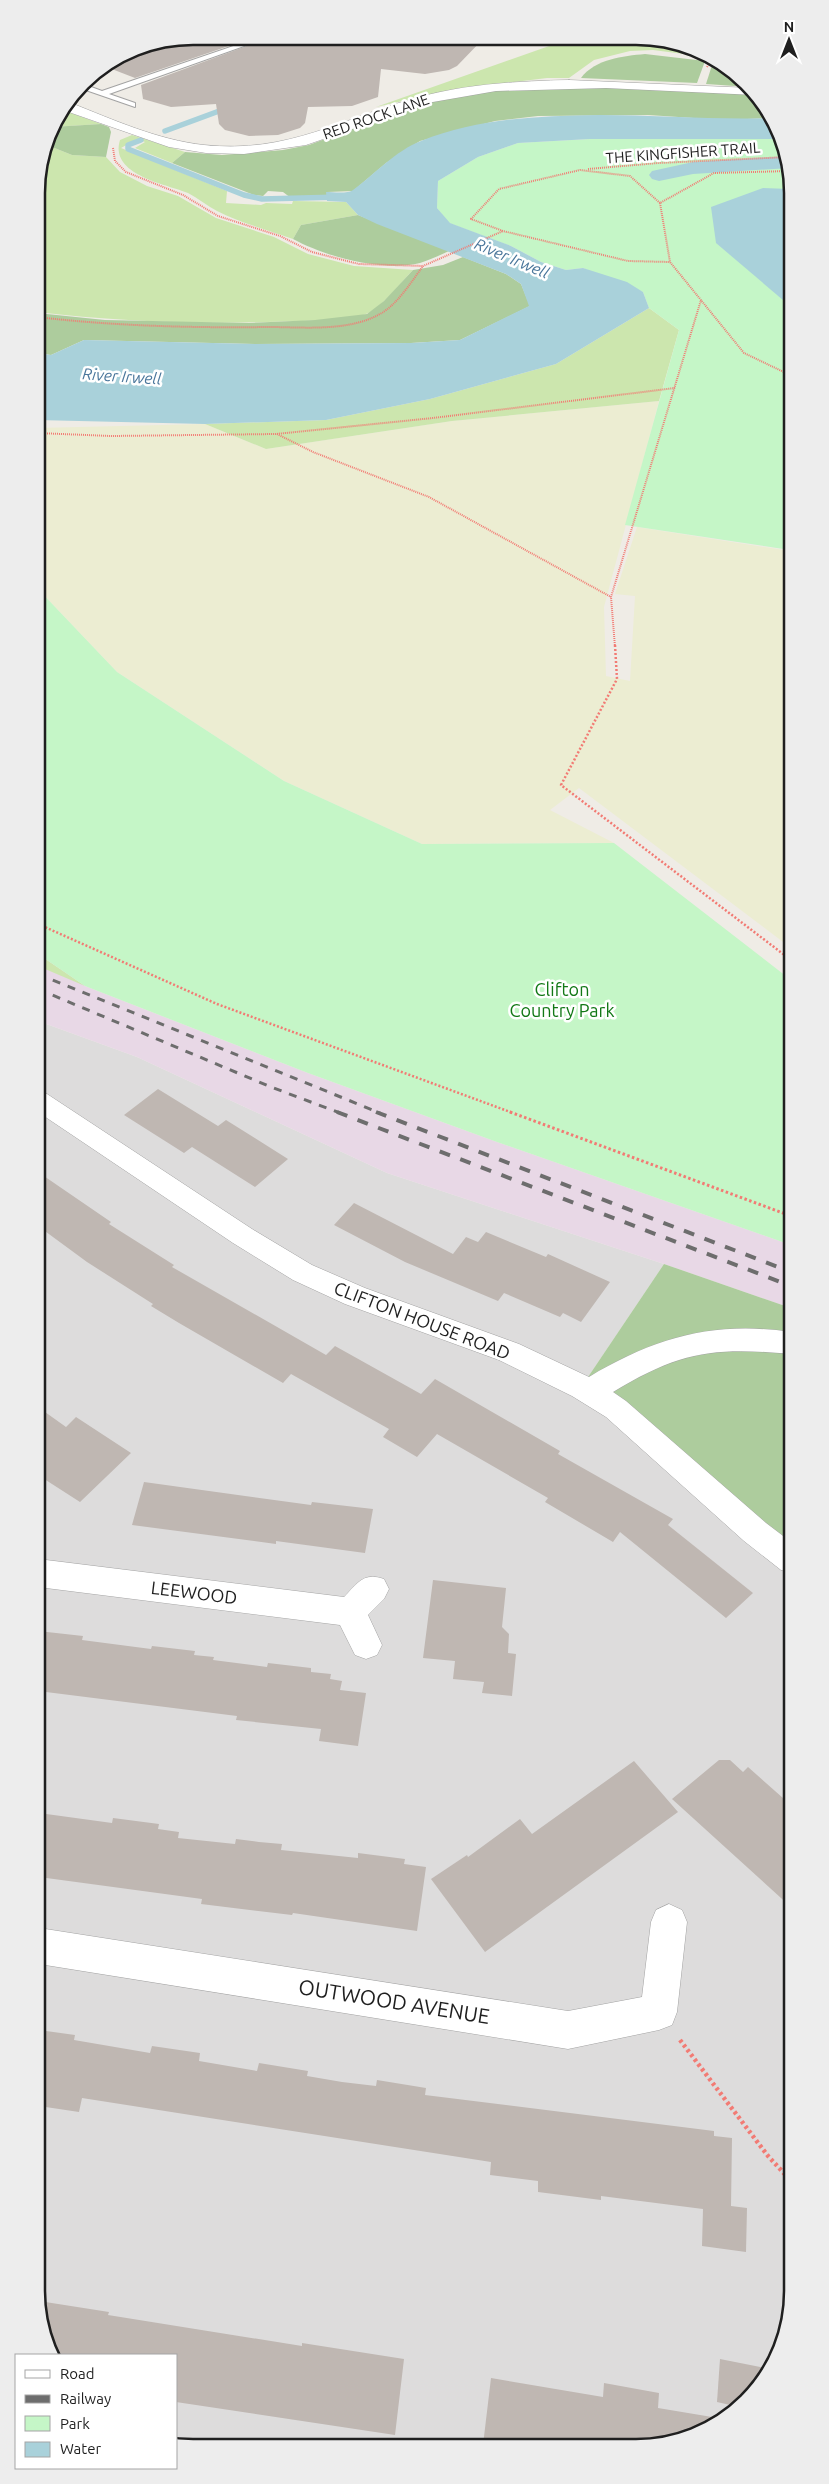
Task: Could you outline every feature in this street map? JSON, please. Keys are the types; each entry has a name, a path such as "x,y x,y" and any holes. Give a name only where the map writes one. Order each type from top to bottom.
{"street":[{"name":"RED ROCK LANE","path":"72,108 171,143 218,149 270,149 318,137 406,104 459,92 544,84 577,83 744,91"},
{"name":"CLIFTON HOUSE ROAD","path":"45,1105 236,1232 296,1269 395,1312 548,1369 591,1391 616,1409 755,1532 784,1554"},
{"path":"591,1391 624,1370 671,1349 717,1338 784,1341"},
{"name":"LEEWOOD","path":"45,1574 350,1612"},
{"path":"366,1645 350,1612 373,1589"},
{"path":"659,2012 669,1922"},
{"name":"OUTWOOD AVENUE","path":"45,1947 568,2030 659,2012"}],"lane":[{"path":"102,94 243,45"},
{"path":"88,89 132,106"}],"path":[{"path":"127,129 117,134 113,148 115,161 126,172 183,195 218,216 280,236 312,252 359,264 423,266"},
{"name":"THE KINGFISHER TRAIL","path":"580,170 667,162 779,156"},
{"path":"670,262 628,261 502,232 472,219 499,189 580,170 630,176 660,203 670,262 744,354 784,372"},
{"path":"660,203 714,173 782,171"},
{"path":"45,319 100,325 246,328 307,327 341,323 382,313 423,266 502,232"},
{"path":"701,300 611,596 617,680 561,785 784,955"},
{"path":"45,433 111,436 276,434 433,418 675,388"},
{"path":"276,434 313,452 428,498 611,596"},
{"path":"45,927 217,1004 784,1213"},
{"path":"659,2012 768,2156 784,2173"}],"shaded area":[{"path":"45,959 85,986 308,1073 497,1142 784,1243 784,1306 387,1173 137,1057 45,1024"},
{"path":"45,1024 137,1057 387,1173 664,1264 586,1380 784,1544 784,2301 773,2348 759,2373 747,2389 726,2408 693,2428 674,2434 646,2439 183,2439 178,2438 178,2354 59,2354 48,2320 45,2291"}],"green space":[{"path":"552,45 646,45 688,55 653,50 630,51 594,60 569,78 547,78 456,89 376,107"},
{"path":"645,54 705,62 697,83 581,78 594,67 619,57"},
{"path":"712,66 739,86 706,84"},
{"path":"592,87 746,95 764,118 724,120 648,115 538,116 495,121 420,141 386,163 353,191 327,192 327,197 291,198 283,192 268,191 263,196 254,195 172,163 185,152 222,155 283,150 309,145 407,108 450,97 488,91"},
{"path":"70,112 101,124 60,126"},
{"path":"101,124 109,127 111,132 106,157 72,155 52,147 60,126"},
{"path":"132,135 185,152 172,163 135,148 145,142 137,139 121,148 227,191 226,203 261,205 266,203 292,204 293,201 346,202 358,215 301,225 293,239 245,223 217,211 188,193 154,182 131,170 123,162 119,152 120,140"},
{"path":"590,139 774,139 784,183 784,549 625,525 679,330 649,308 643,292 583,268 566,270 541,262 511,246 449,223 437,208 438,181 478,157 518,143"},
{"path":"52,147 72,155 106,157 120,172 147,186 178,196 216,218 274,237 308,254 354,266 413,270 385,301 372,311 360,316 311,321 198,323 45,313 45,183"},
{"path":"358,215 449,251 420,263 389,266 338,257 306,246 293,239 301,225"},
{"path":"463,257 506,274 521,284 530,306 460,340 411,343 255,344 84,340 51,355 45,354 45,314 105,320 249,323 315,320 367,314 384,301 413,270 443,265"},
{"path":"649,308 679,330 659,401 452,421 266,449 205,424 326,420 430,399 556,364"},
{"path":"659,401 604,607 606,676 630,681 635,596 615,594 637,527 784,550 784,943 579,788 550,810 614,843 422,844 284,781 117,672 45,596 45,428 205,424 266,449 452,421"},
{"name":"Clifton Country Park","path":"45,596 117,672 284,781 422,844 614,843 784,975 784,1243 497,1142 308,1073 85,986 45,959"},
{"path":"45,959 85,986 45,969"},
{"path":"664,1264 784,1306 784,1544 781,1542 586,1380"}],"water":[{"name":"River Irwell","path":"553,116 763,118 774,139 590,139 518,143 478,157 438,181 437,208 450,223 511,246 541,262 566,270 583,268 627,282 643,292 649,308 556,364 430,399 326,420 205,424 45,420 45,354 51,355 84,340 255,344 411,343 460,340 529,306 521,284 506,274 377,224 358,215 346,202 327,201 326,192 351,191 402,151 421,141 443,133 486,123"},
{"path":"763,188 784,189 784,301 716,243 711,207"}],"building":[{"path":"193,45 232,45 135,78 113,69 127,60 164,48"},
{"path":"249,45 477,45 457,66 449,70 425,74 381,69 378,97 352,106 308,107 305,123 300,128 278,135 249,136 225,130 219,124 216,104 171,107 143,99 141,85"},
{"path":"158,1089 218,1126 226,1120 288,1159 255,1187 192,1147 184,1153 124,1115"},
{"path":"45,1177 111,1222 109,1224 174,1265 172,1267 326,1355 335,1346 421,1394 435,1379 560,1451 558,1454 673,1519 668,1525 753,1593 726,1618 620,1532 613,1542 545,1502 548,1498 437,1434 417,1457 383,1437 389,1429 291,1374 283,1383 151,1306 153,1304 87,1262 45,1231"},
{"path":"354,1203 453,1254 466,1237 478,1242 486,1232 546,1257 548,1254 610,1282 581,1322 563,1313 560,1317 504,1293 498,1301 405,1262 334,1225"},
{"path":"45,1412 66,1427 76,1417 131,1453 80,1502 45,1480"},
{"path":"144,1482 311,1505 312,1502 373,1509 365,1553 276,1541 276,1544 132,1525"},
{"path":"433,1580 506,1588 502,1627 509,1634 508,1653 516,1654 512,1696 482,1693 484,1682 453,1679 455,1661 423,1658"},
{"path":"45,1632 83,1636 82,1640 151,1649 152,1646 195,1651 194,1655 214,1657 213,1660 267,1667 268,1663 311,1668 311,1672 331,1674 330,1679 342,1681 340,1690 366,1693 358,1746 319,1741 321,1729 236,1720 237,1716 45,1692"},
{"path":"719,1760 730,1760 743,1772 748,1767 784,1799 784,1901 672,1799"},
{"path":"634,1761 678,1812 485,1952 431,1879 467,1855 468,1857 520,1819 532,1834"},
{"path":"45,1814 112,1823 113,1818 159,1824 158,1829 179,1832 178,1838 235,1844 236,1839 282,1844 281,1850 358,1858 358,1853 405,1859 404,1864 426,1867 417,1931 293,1913 292,1915 201,1904 202,1899 45,1878"},
{"path":"45,2031 75,2035 74,2040 150,2053 152,2046 200,2053 199,2061 257,2071 259,2063 308,2071 307,2076 342,2082 376,2086 377,2080 426,2088 425,2095 714,2131 714,2136 732,2138 731,2206 747,2208 746,2252 702,2246 703,2209 601,2196 601,2200 538,2192 538,2181 490,2175 491,2162 82,2098 79,2112 45,2107"},
{"path":"46,2302 109,2312 108,2315 302,2346 302,2343 404,2359 395,2435 178,2402 178,2354 59,2354 48,2320"},
{"path":"720,2359 762,2367 747,2389 734,2402 730,2405 717,2402"},
{"path":"491,2378 603,2397 604,2383 659,2393 658,2408 713,2417 693,2428 674,2434 646,2439 484,2439"}],"waterway":[{"path":"165,131 230,107"},
{"path":"141,140 128,145 128,149 244,195 262,199 341,197"},
{"path":"659,175 693,168 781,163"}],"railway":[{"path":"45,977 380,1113"},
{"path":"45,992 271,1087 340,1113"},
{"path":"337,1112 784,1283"},
{"path":"376,1112 784,1269"}]}
